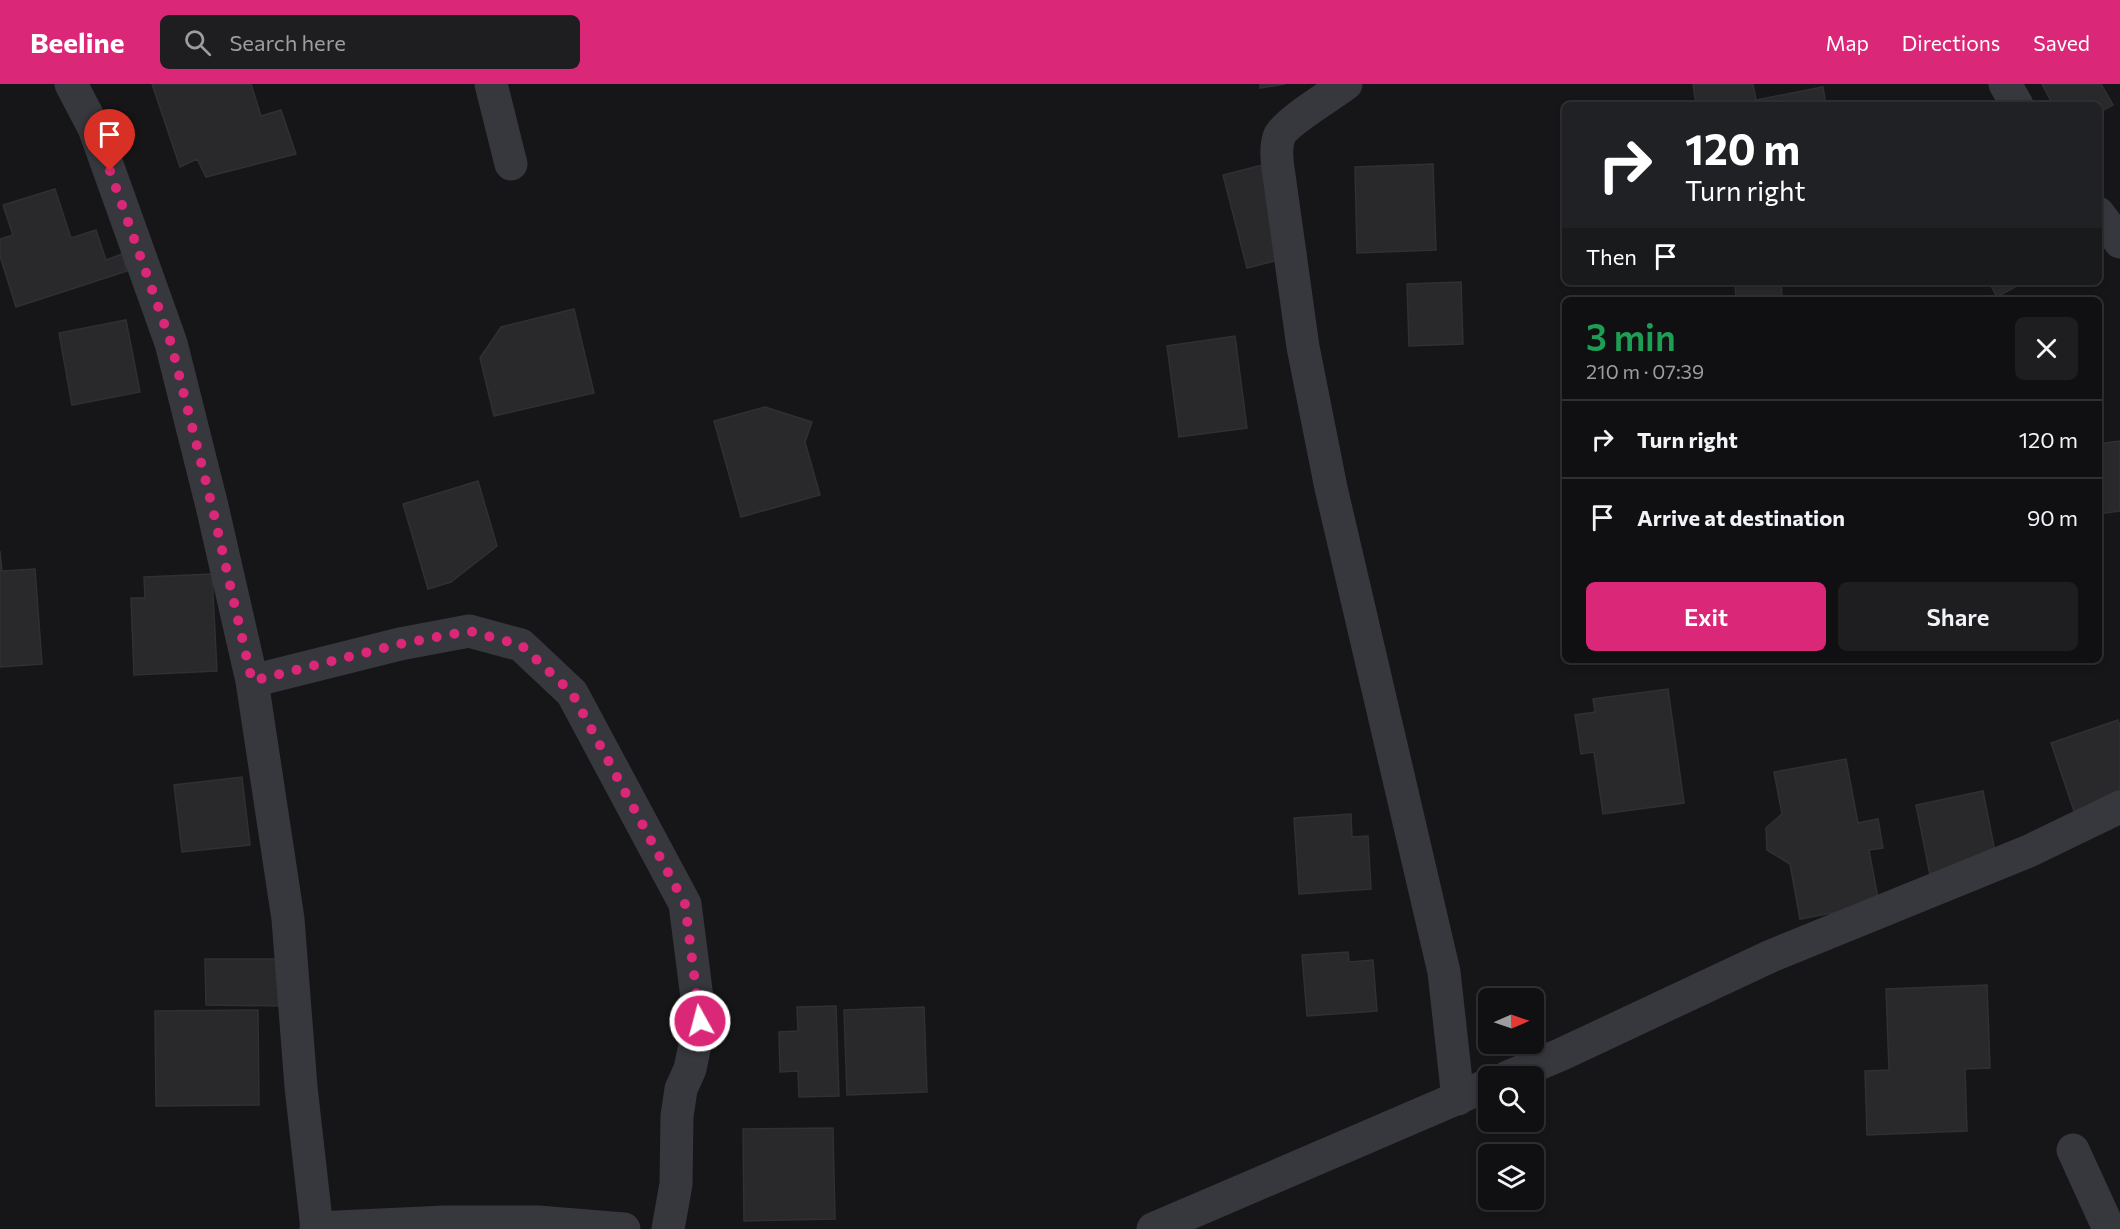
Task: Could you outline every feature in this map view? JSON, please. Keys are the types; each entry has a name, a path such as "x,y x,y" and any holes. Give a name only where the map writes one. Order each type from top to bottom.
{"street":[{"path":"71,84 94,128 171,343 212,506 252,681 288,919 301,1088 316,1228 445,1222 538,1222 624,1229"},
{"path":"491,84 511,164"},
{"path":"1346,84 1287,126 1279,136 1277,154 1279,175 1303,347 1331,488 1444,972 1458,1099"},
{"path":"2006,84 2015,102"},
{"path":"2102,218 2120,242"},
{"path":"252,681 400,644 469,631 521,645 572,693 685,904 700,1021 690,1069 681,1089 677,1116 676,1184 668,1229"},
{"path":"1532,1066 1771,956 2029,851 2120,807"},
{"path":"1153,1229 1478,1090"},
{"path":"2073,1150 2109,1229"}],"building":[{"path":"152,84 251,84 261,116 281,110 296,154 206,177 197,159 180,167"},
{"path":"1260,84 1285,84 1260,88"},
{"path":"1693,84 1753,84 1756,102 1696,102"},
{"path":"2042,84 2101,84 2113,105 2102,111 2102,102 2051,102"},
{"path":"1823,87 1826,102 1756,102 1756,100"},
{"path":"1282,160 1306,253 1247,268 1223,175"},
{"path":"1433,164 1436,250 1357,253 1355,167"},
{"path":"55,189 71,238 96,230 106,260 122,254 127,271 16,307 0,256 0,239 13,235 3,205"},
{"path":"1461,282 1463,344 1409,346 1407,284"},
{"path":"1735,285 1781,285 1782,297 1736,297"},
{"path":"1991,285 2019,285 1997,297"},
{"path":"574,309 594,393 494,416 480,358 501,327"},
{"path":"126,320 140,392 72,405 59,333"},
{"path":"1235,336 1247,428 1179,437 1167,346"},
{"path":"765,407 812,422 805,442 820,495 741,517 714,421"},
{"path":"2120,441 2120,511 2102,513 2102,443"},
{"path":"478,481 497,546 451,582 428,589 403,504"},
{"path":"0,551 2,571 35,569 42,664 0,667"},
{"path":"212,574 217,671 134,675 131,598 145,598 144,577"},
{"path":"1668,689 1684,803 1603,814 1594,752 1581,754 1575,715 1595,712 1593,699"},
{"path":"2118,720 2120,726 2120,799 2075,814 2051,743"},
{"path":"1846,759 1858,823 1878,819 1883,848 1869,850 1879,904 1800,919 1790,864 1767,850 1766,828 1782,814 1774,772"},
{"path":"242,777 250,845 182,852 174,785"},
{"path":"1983,791 1997,862 1930,875 1916,805"},
{"path":"1351,814 1352,837 1368,836 1371,889 1299,894 1294,818"},
{"path":"1348,952 1349,962 1373,960 1377,1011 1307,1016 1302,955"},
{"path":"205,959 283,959 283,1006 206,1005"},
{"path":"1987,985 1990,1068 1965,1069 1967,1131 1867,1135 1865,1071 1889,1070 1886,989"},
{"path":"836,1006 839,1096 799,1097 798,1071 780,1072 779,1032 798,1031 797,1007"},
{"path":"924,1007 927,1092 847,1095 844,1010"},
{"path":"258,1010 259,1105 156,1106 155,1011"},
{"path":"833,1128 835,1219 744,1221 743,1129"}],"route":[{"path":"110,171 171,343 212,506 252,681 400,644 469,631 521,645 572,693 685,904 700,1021"}]}
